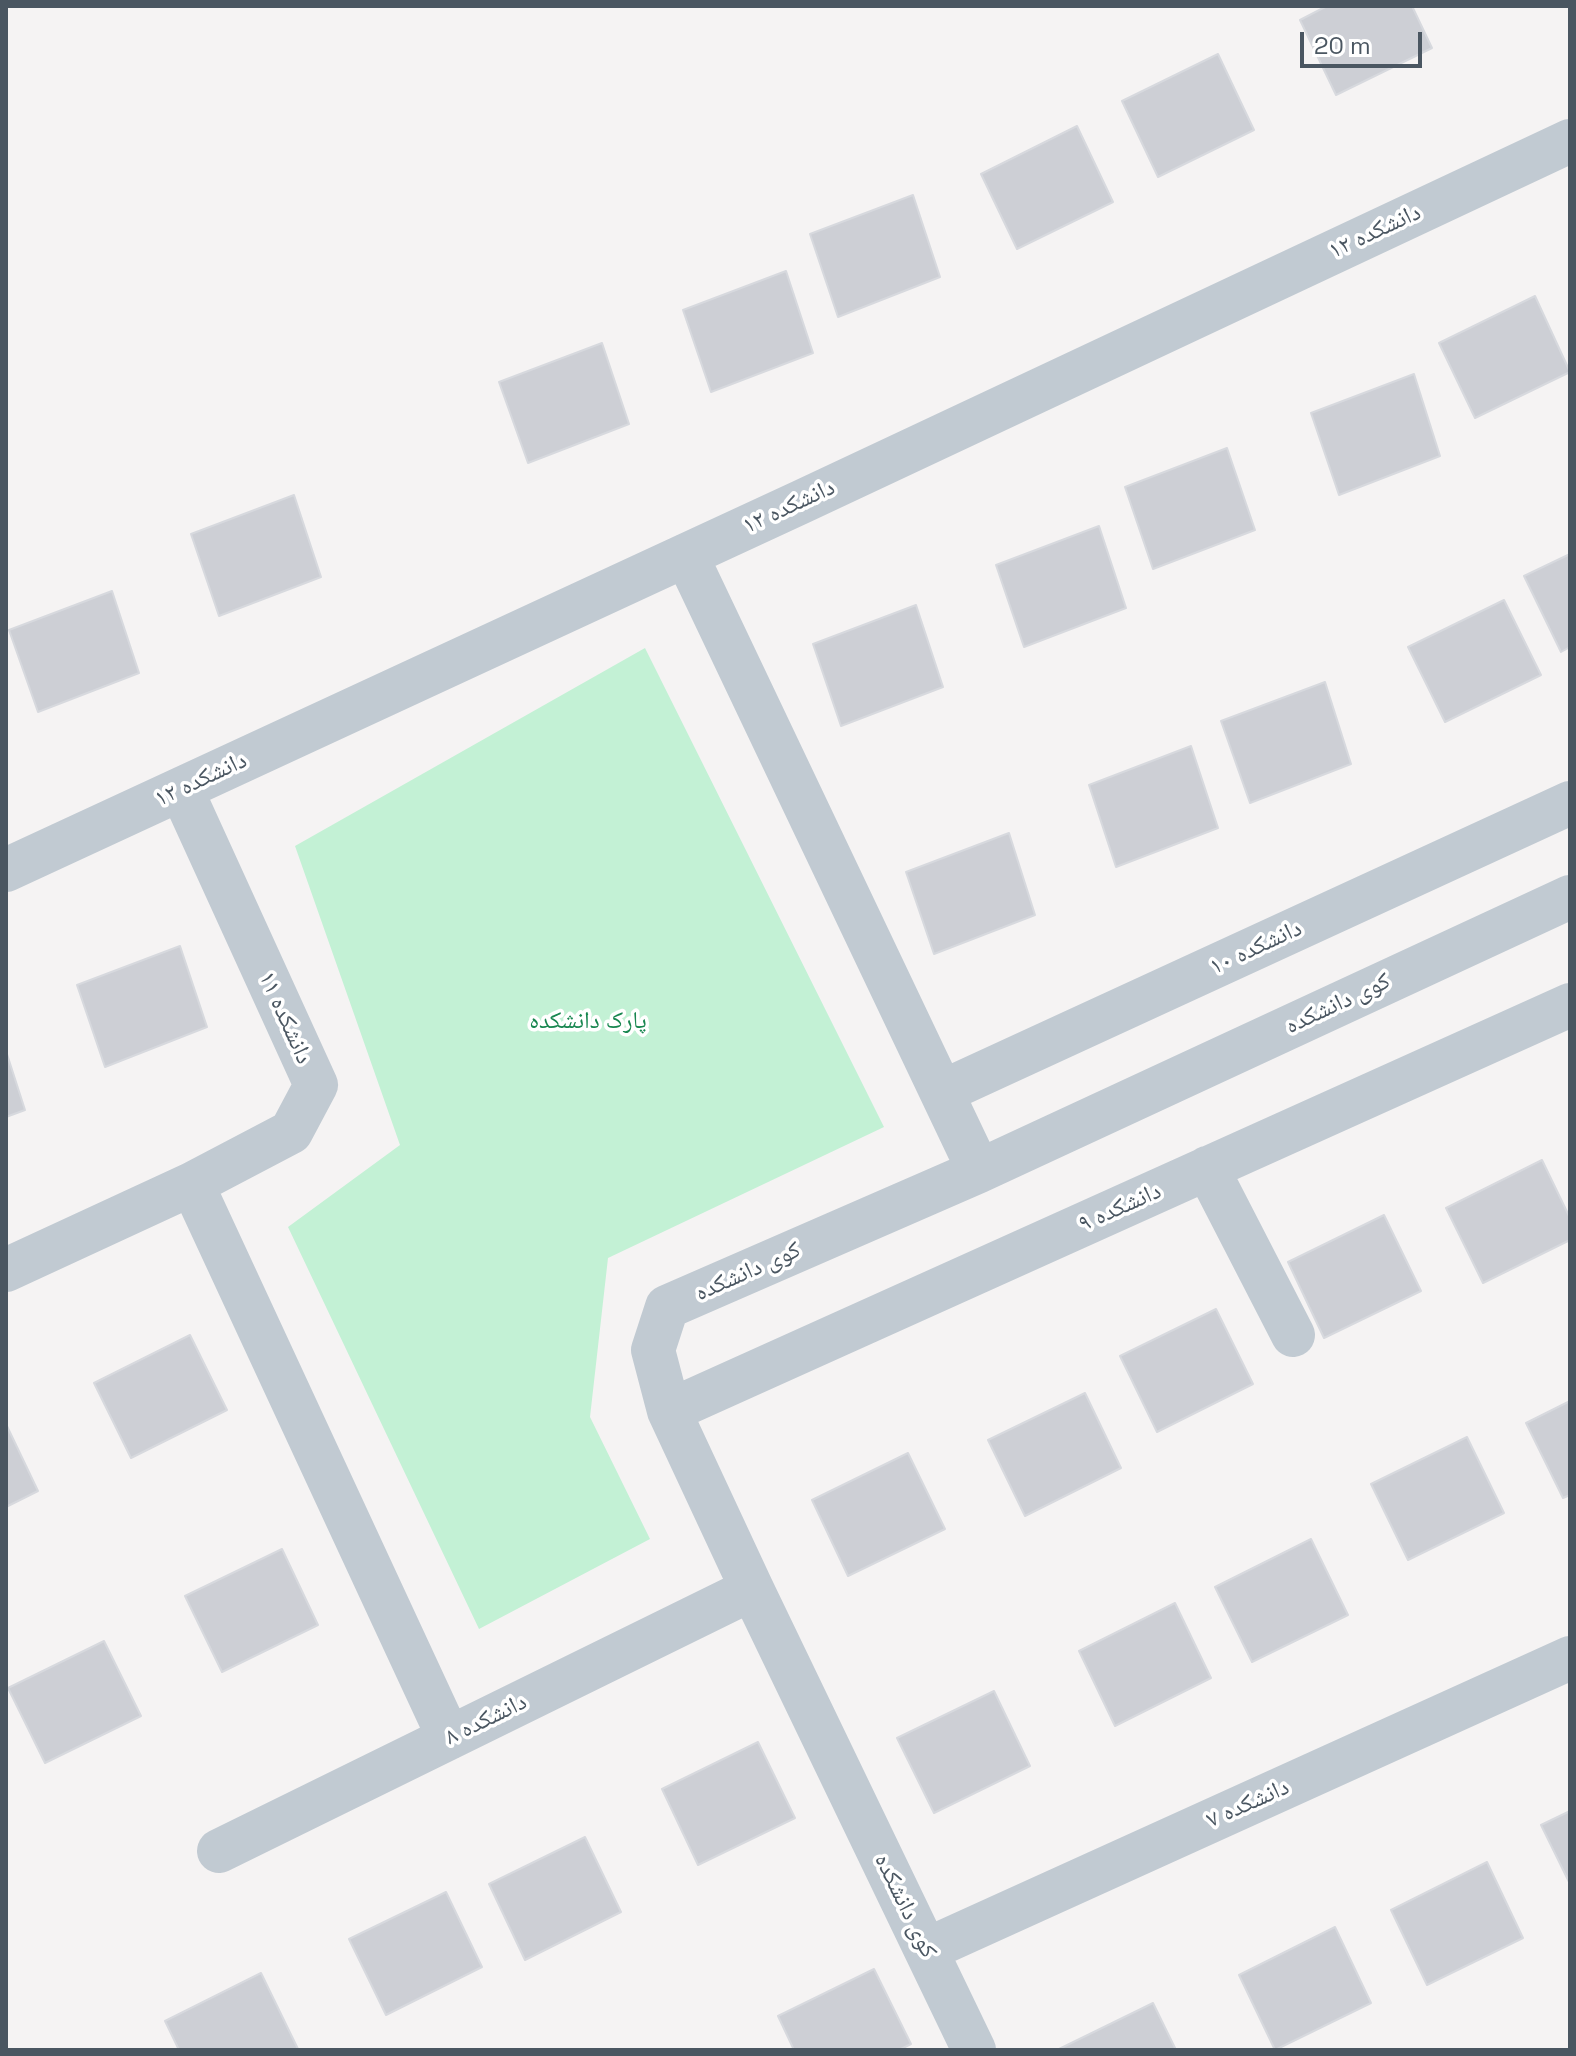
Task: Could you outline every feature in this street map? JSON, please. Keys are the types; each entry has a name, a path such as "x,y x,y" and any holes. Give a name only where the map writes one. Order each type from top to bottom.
{"street":[{"name":"دانشکده ۱۲","path":"6,870 1570,141"},
{"path":"686,555 979,1171"},
{"name":"دانشکده ۱۱","path":"6,1270 192,1184 291,1132 316,1085 181,789"},
{"name":"دانشکده ۱۰","path":"942,1092 1570,803"},
{"name":"کوی دانشکده","path":"974,2050 669,1411 653,1350 667,1307 979,1171 1570,897"},
{"name":"دانشکده ۹","path":"669,1411 1570,1005"},
{"path":"1207,1168 1293,1335"},
{"path":"192,1184 449,1738"},
{"name":"دانشکده ۸","path":"219,1851 752,1589"},
{"name":"دانشکده ۷","path":"926,1950 1570,1658"}],"green space":[{"name":"پارک دانشکده","path":"645,648 884,1127 608,1258 590,1417 650,1539 479,1629 288,1227 400,1145 295,846"}],"building":[{"path":"1327,6 1412,6 1432,48 1336,95 1300,20"},
{"path":"1218,54 1254,130 1158,177 1122,101"},
{"path":"1077,126 1113,202 1017,249 981,174"},
{"path":"913,195 940,277 838,317 810,234"},
{"path":"786,271 813,353 711,392 683,310"},
{"path":"1535,296 1570,372 1475,418 1439,343"},
{"path":"602,343 629,424 528,463 499,382"},
{"path":"1414,374 1440,456 1339,495 1311,413"},
{"path":"1227,448 1255,530 1153,569 1125,487"},
{"path":"294,495 321,577 219,616 191,534"},
{"path":"1099,526 1126,608 1024,647 996,565"},
{"path":"1570,554 1570,647 1561,652 1524,576"},
{"path":"112,591 139,673 38,712 9,630"},
{"path":"1504,600 1541,675 1445,722 1408,647"},
{"path":"916,605 943,687 841,726 813,644"},
{"path":"1325,682 1351,764 1250,803 1221,721"},
{"path":"1191,746 1218,828 1116,867 1089,785"},
{"path":"1009,833 1035,915 934,954 906,872"},
{"path":"180,946 207,1027 105,1067 77,985"},
{"path":"6,1051 25,1110 6,1117"},
{"path":"1542,1160 1570,1218 1570,1240 1483,1283 1446,1208"},
{"path":"1384,1215 1421,1291 1324,1338 1288,1262"},
{"path":"1216,1309 1253,1384 1157,1432 1120,1356"},
{"path":"190,1335 227,1410 131,1458 94,1383"},
{"path":"1085,1393 1121,1468 1025,1516 988,1440"},
{"path":"1570,1401 1570,1495 1563,1498 1526,1423"},
{"path":"6,1424 38,1491 6,1507"},
{"path":"1467,1437 1504,1513 1408,1560 1371,1484"},
{"path":"908,1453 945,1529 848,1576 812,1500"},
{"path":"1311,1539 1348,1615 1252,1662 1215,1587"},
{"path":"282,1549 318,1625 222,1672 185,1596"},
{"path":"1175,1603 1211,1678 1115,1726 1079,1651"},
{"path":"104,1641 141,1716 45,1763 8,1688"},
{"path":"994,1691 1030,1766 934,1813 897,1738"},
{"path":"758,1742 795,1818 698,1865 662,1789"},
{"path":"1570,1811 1570,1884 1541,1825"},
{"path":"585,1837 621,1912 525,1960 489,1884"},
{"path":"1487,1862 1523,1938 1427,1985 1391,1910"},
{"path":"446,1892 482,1967 386,2015 349,1939"},
{"path":"1335,1927 1371,2003 1275,2050 1239,1975"},
{"path":"874,1969 911,2044 899,2050 794,2050 778,2016"},
{"path":"261,1973 298,2049 179,2050 165,2021"},
{"path":"1153,2003 1176,2050 1057,2050"}]}
